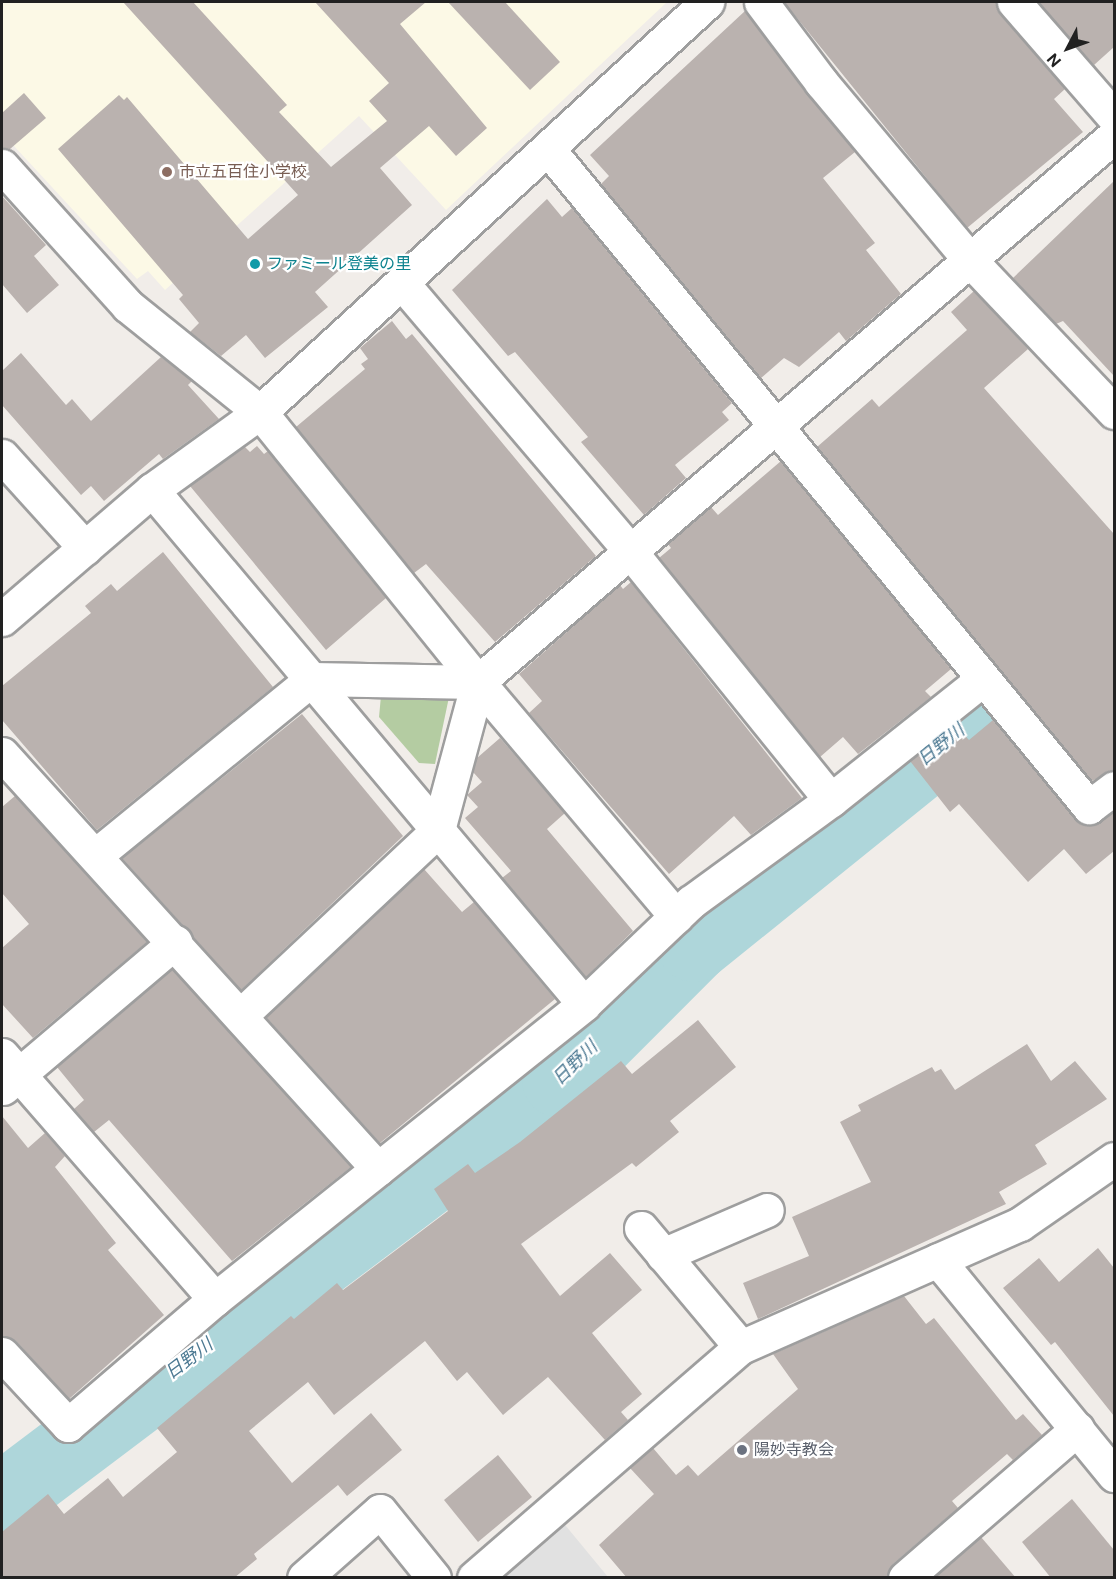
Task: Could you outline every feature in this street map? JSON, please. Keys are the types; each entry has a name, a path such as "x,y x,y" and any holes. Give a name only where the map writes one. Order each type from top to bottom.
{"street":[{"path":"2,619 152,490 260,411 403,284 706,2"},
{"path":"761,2 821,82 969,259 1114,412"},
{"path":"1014,2 1114,117"},
{"path":"240,1016 438,830 478,682 1114,136"},
{"path":"548,149 778,424 1089,807 1114,788"},
{"path":"2,166 128,306 260,411 478,682 676,916"},
{"path":"403,284 629,550 831,800"},
{"path":"2,456 85,548"},
{"path":"152,490 584,1004"},
{"path":"96,855 312,680 478,682"},
{"path":"2,1354 68,1425 215,1299 584,1004 676,916 831,800 995,693"},
{"path":"2,754 378,1168"},
{"path":"175,942 7,1073 215,1299"},
{"path":"474,1578 741,1347 1020,1224 1114,1159"},
{"path":"663,1255 767,1210"},
{"path":"641,1228 741,1347"},
{"path":"938,1260 1114,1475"},
{"path":"905,1578 1077,1429"},
{"path":"304,1578 380,1511 434,1578"}],"shaded area":[{"name":"市立五百住小学校","path":"2,2 667,2 446,210 359,116 165,290 148,271 137,279 2,133"},
{"path":"561,1520 608,1577 493,1578"}],"green space":[{"path":"381,696 449,697 435,764 419,763 379,717"}],"building":[{"path":"123,2 193,2 287,105 279,112 331,167 387,121 369,101 389,83 315,2 426,2 400,24 487,128 456,156 429,126 380,168 412,205 315,292 328,307 265,358 246,335 221,356 190,332 199,323 179,299 183,295 58,149 119,95 124,100 127,97 248,239 298,195"},
{"path":"448,2 505,2 560,62 530,90"},
{"path":"784,2 996,2 1000,14 1065,89 1054,99 1083,132 967,228"},
{"path":"1038,2 1114,2 1114,47 1094,65"},
{"path":"745,11 855,152 823,178 875,243 866,250 901,294 846,341 839,332 799,367 784,358 761,378 601,184 609,176 590,155"},
{"path":"24,93 46,118 10,149 2,148 2,113"},
{"path":"1114,181 1114,376 1063,321 1056,324 1013,278"},
{"path":"2,196 46,245 34,256 59,285 27,313 2,284"},
{"path":"547,199 562,217 572,208 732,403 722,412 729,420 675,465 686,478 644,515 581,442 588,437 515,352 508,356 452,290"},
{"path":"974,291 1028,349 984,388 1114,534 1114,770 1092,781 817,447 872,399 879,407 967,330 951,312"},
{"path":"392,321 406,339 412,334 596,556 495,642 426,564 414,573 296,427 365,369 361,364 368,359 360,348"},
{"path":"21,353 66,405 72,399 91,421 161,357 192,381 188,385 219,419 163,459 159,454 104,501 91,486 81,495 2,405 2,371"},
{"path":"244,446 250,452 257,446 264,454 268,451 386,598 326,650 190,486"},
{"path":"781,461 951,669 925,691 931,697 858,754 843,737 820,757 659,558 671,548 668,544 711,507 718,515"},
{"path":"163,552 273,687 97,830 2,720 2,686 91,613 85,606 111,584 117,591"},
{"path":"631,582 802,798 751,835 734,816 669,874 529,713 542,701 519,674 620,585 623,589"},
{"path":"302,714 403,836 241,990 122,858"},
{"path":"993,720 1075,819 1092,825 1114,811 1114,851 1086,874 1064,849 1028,882 959,804 950,812 910,761 955,725 969,740"},
{"path":"500,738 565,813 547,829 633,931 586,977 502,878 511,871 465,818 478,807 467,795 482,782 473,772 477,758"},
{"path":"15,796 147,942 33,1038 2,1004 2,948 29,924 2,893 2,807"},
{"path":"424,869 462,912 474,902 555,999 380,1143 266,1017"},
{"path":"172,969 351,1167 232,1261 109,1120 94,1132 74,1109 84,1100 57,1067"},
{"path":"698,1020 736,1067 670,1121 679,1132 636,1167 632,1163 521,1244 560,1296 610,1253 642,1290 592,1333 642,1394 621,1412 628,1420 605,1440 548,1377 503,1415 467,1372 457,1381 425,1341 334,1415 308,1382 249,1431 292,1483 371,1413 402,1450 347,1496 338,1485 254,1554 257,1559 234,1578 2,1578 2,1532 48,1494 64,1514 108,1478 123,1497 177,1452 157,1428 291,1316 294,1319 337,1283 343,1290 448,1211 434,1189 468,1164 475,1173 520,1142 621,1061 632,1074"},
{"path":"1027,1044 1051,1081 1075,1061 1107,1099 1035,1145 1047,1164 999,1192 1006,1204 758,1319 743,1283 809,1256 792,1217 871,1182 840,1122 861,1111 858,1105 932,1067 935,1072 941,1069 955,1090"},
{"path":"2,1116 28,1148 45,1133 65,1156 55,1167 116,1243 108,1250 164,1315 69,1399 16,1341 2,1336"},
{"path":"1098,1248 1114,1268 1114,1416 1055,1342 1051,1345 1003,1288 1039,1258 1059,1282"},
{"path":"904,1296 926,1324 934,1318 1016,1420 1023,1414 1042,1435 1013,1460 1007,1454 952,1501 958,1508 893,1564 887,1578 627,1578 599,1545 654,1494 630,1468 653,1448 676,1475 688,1465 698,1476 798,1389 773,1354"},
{"path":"498,1455 532,1497 478,1542 444,1500"},
{"path":"1072,1499 1114,1550 1114,1578 1051,1578 1022,1542"},
{"path":"981,1537 1016,1578 934,1578"}],"waterway":[{"name":"日野川","path":"2,1500 559,1080 694,945 986,709 1114,586"}],"place":[{"name":"市立五百住小学校","path":"167,172"},
{"name":"ファミール登美の里","path":"255,264"},
{"name":"陽妙寺教会","path":"742,1450"}]}
